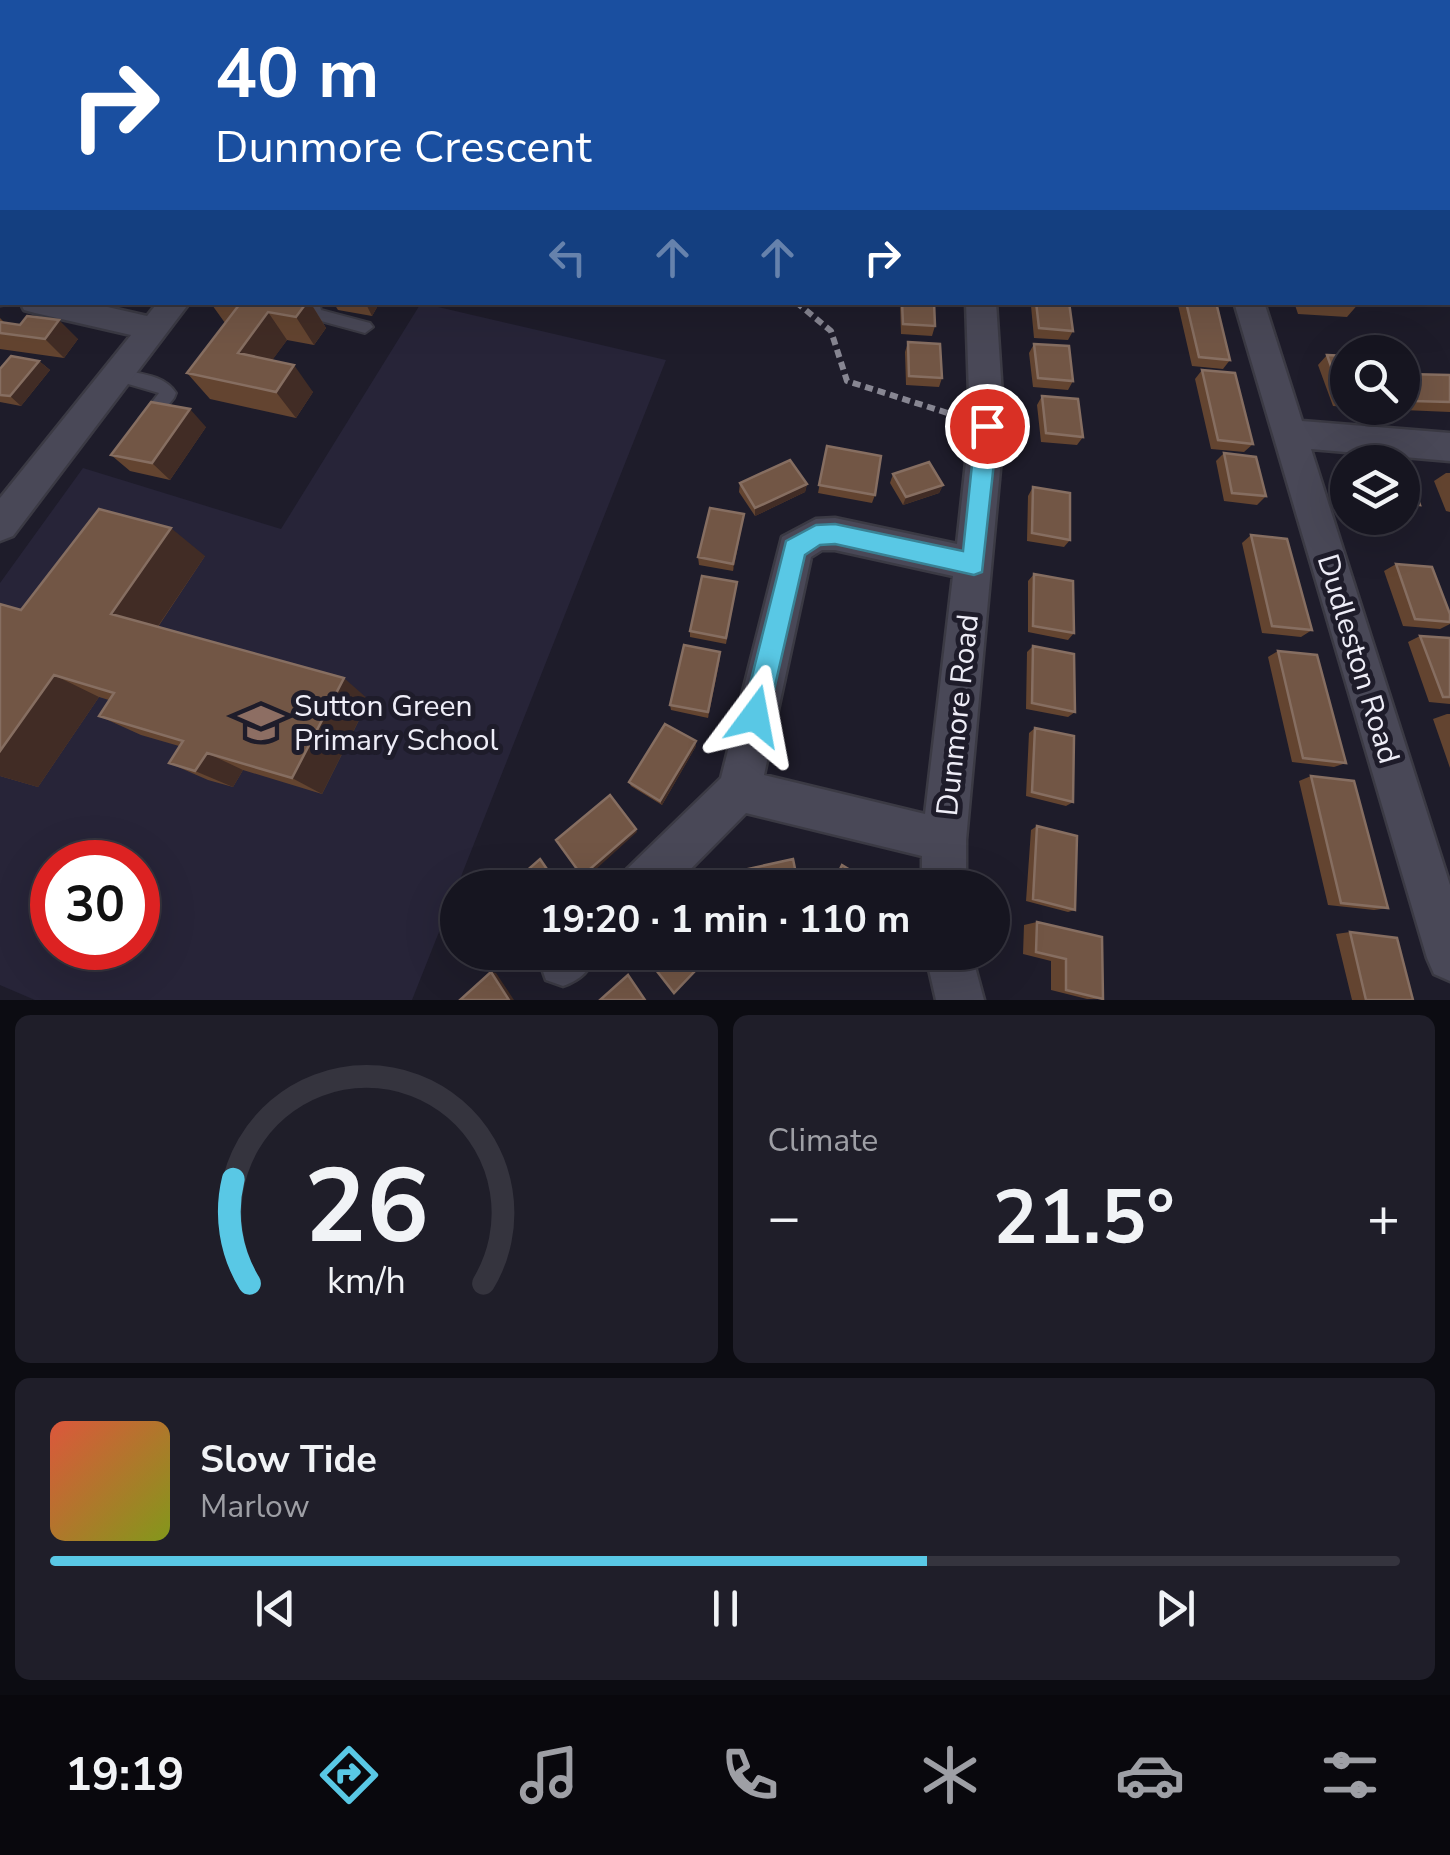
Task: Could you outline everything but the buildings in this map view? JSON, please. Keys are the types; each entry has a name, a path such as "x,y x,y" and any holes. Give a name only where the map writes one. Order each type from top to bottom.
{"street":[{"path":"48,305 154,329"},
{"path":"0,526 173,305"},
{"name":"Dunmore Road","path":"944,870 987,426 981,305"},
{"name":"Dudleston Road","path":"1250,305 1450,958"},
{"path":"1289,434 1450,448"},
{"path":"658,870 739,790 795,548 816,535 835,534 974,564"},
{"path":"739,790 944,840"},
{"path":"952,970 960,1000"}],"lane":[{"path":"312,305 315,314 364,327"},
{"path":"118,375 162,386 168,393 138,430"}],"path":[{"path":"800,305 832,331 847,381 987,426"}],"shaded area":[{"name":"Sutton Green Primary School","path":"420,305 666,360 464,870 440,870 440,929 412,1000 35,1000 0,985 0,583 83,468 281,529"}],"place":[{"name":"Sutton Green Primary School","path":"261,723"}],"route":[{"path":"755,716 795,548 816,535 835,534 974,564 987,426"}]}
